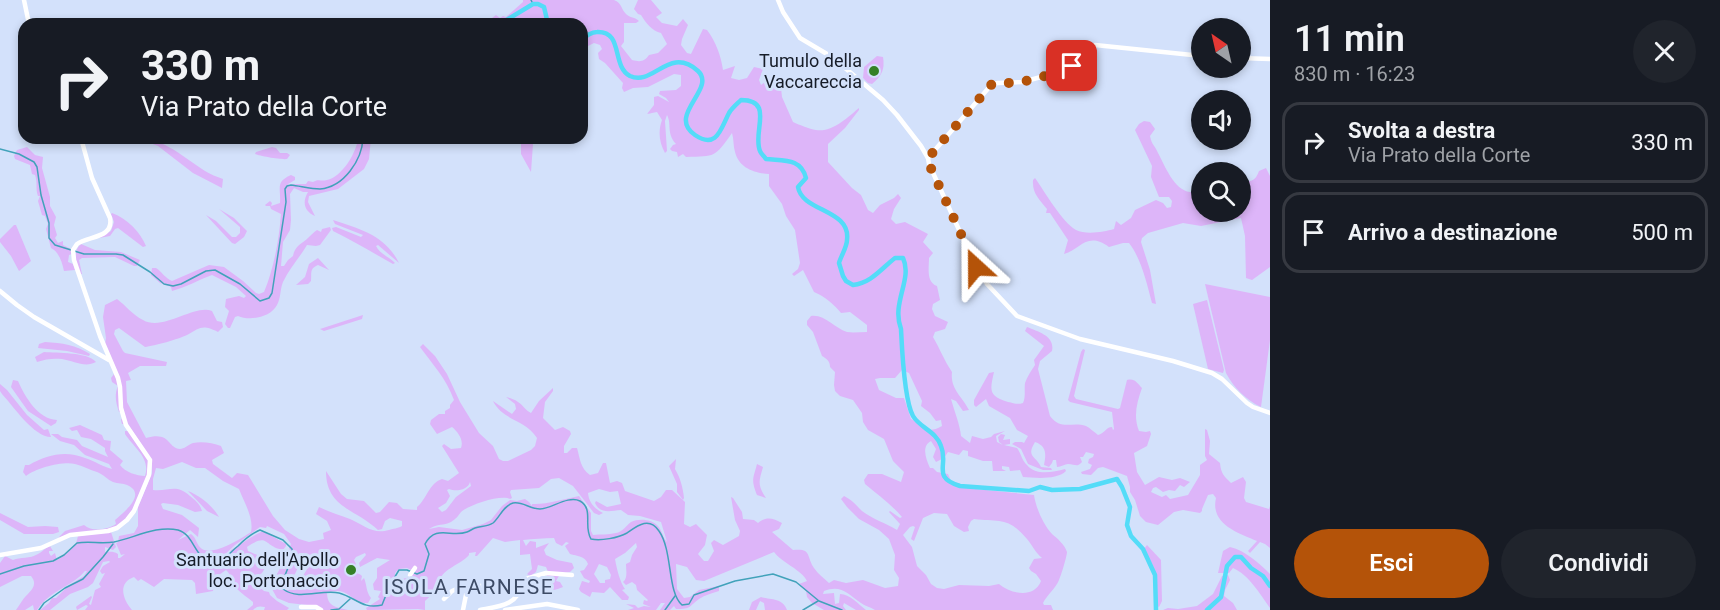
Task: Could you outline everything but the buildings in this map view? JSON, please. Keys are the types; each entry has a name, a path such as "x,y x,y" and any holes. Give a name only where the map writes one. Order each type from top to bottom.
{"street":[{"path":"24,0 28,18"},
{"path":"777,0 800,38 832,57 883,100 897,115 928,158 976,267 987,284 1017,316 1080,339 1162,358 1212,373 1222,379 1247,404 1270,413"},
{"path":"928,158 992,84 1022,82 1068,69 1095,45 1191,55"},
{"path":"1251,58 1270,59"},
{"path":"0,555 45,546 70,535 112,530 122,525 134,511 149,475 151,464 147,454 126,425 121,408 120,387 73,255 76,245 81,241 106,233 110,230 111,224 92,178 83,144"},
{"path":"0,291 34,317 110,360"},
{"path":"519,581 546,573 572,575"},
{"path":"444,599 452,591 463,586 519,583 519,592 511,602 480,610"},
{"path":"463,610 466,595"},
{"path":"506,610 547,604 578,610"},
{"path":"301,607 316,607 321,610"}],"shaded area":[{"path":"523,0 614,0 620,4 626,14 639,21 624,23 624,42 621,46 632,60 640,61 649,55 658,53 667,44 661,33 652,29 634,9 638,0 651,0 662,13 656,17 662,23 677,26 683,19 688,25 681,45 687,53 691,54 703,29 707,30 718,49 723,70 735,66 731,78 739,80 747,78 754,67 763,69 759,80 761,85 773,76 781,77 787,83 781,88 782,97 793,122 813,129 828,129 839,124 859,108 845,128 828,144 828,162 861,195 868,210 873,213 880,205 898,194 901,198 891,219 896,224 905,222 928,234 923,242 933,253 929,258 929,274 933,284 937,286 940,300 933,304 932,309 935,316 948,322 945,329 935,332 933,337 952,372 955,388 969,410 963,411 956,401 951,399 961,436 970,443 972,436 983,439 1005,431 996,436 997,442 1003,445 999,442 998,437 1001,434 1005,435 1003,440 1010,439 1010,444 1004,445 1017,448 1024,461 1035,471 1050,472 1065,469 1066,471 1057,476 1040,478 1023,477 1020,470 1010,471 1009,467 1002,466 1002,469 1006,471 993,471 992,461 983,461 968,456 968,451 963,450 959,455 948,452 944,458 936,462 933,457 936,449 931,441 925,449 928,464 937,472 948,474 951,481 976,489 1034,495 1043,521 1067,552 1058,583 1043,603 1051,605 1053,610 875,610 840,589 830,589 824,591 823,594 834,593 835,604 839,603 840,594 854,600 866,610 856,610 844,603 846,610 824,610 812,603 806,591 799,584 807,581 804,577 774,552 704,581 696,580 687,567 676,564 677,589 684,598 690,597 699,590 719,586 719,591 701,598 685,609 676,609 674,606 670,610 660,610 665,603 661,603 656,610 628,610 634,608 626,604 635,605 638,608 651,607 643,604 644,600 648,600 637,590 636,585 632,582 626,585 623,582 626,576 626,564 630,562 637,547 636,543 615,559 625,589 622,590 629,597 628,600 622,600 610,587 604,593 592,592 590,597 581,592 579,589 582,581 589,583 590,581 584,578 580,571 584,570 588,564 587,561 570,554 565,546 569,543 566,542 562,546 556,543 554,538 523,540 526,546 530,541 536,542 536,548 549,543 544,550 546,555 572,563 574,568 570,572 560,574 556,581 560,582 563,587 549,591 526,592 544,579 548,572 546,567 538,565 536,572 530,576 527,574 532,569 530,554 520,555 520,540 505,542 493,538 477,556 475,556 476,552 469,553 465,559 442,576 439,581 443,584 425,601 425,610 367,610 366,608 380,599 378,597 381,591 374,590 373,584 377,578 377,568 390,560 377,558 360,567 359,563 366,555 365,553 356,557 354,560 356,564 346,573 362,576 361,581 364,578 371,598 368,603 358,601 341,591 327,592 330,603 348,610 323,610 316,606 289,603 277,598 272,589 272,583 283,563 286,562 291,544 284,534 267,526 266,528 260,527 235,545 221,558 225,560 229,558 231,550 263,531 286,544 283,550 263,540 247,547 248,551 262,557 268,563 262,573 251,581 252,586 256,588 259,586 269,592 277,601 289,608 287,610 264,610 265,607 260,606 247,610 253,602 236,588 226,570 216,577 213,591 196,594 195,583 192,580 164,579 154,587 134,577 125,583 123,592 132,610 85,610 88,606 86,605 77,610 77,606 91,596 89,604 91,605 95,590 101,587 99,584 105,573 102,574 100,571 109,561 103,562 93,583 70,594 50,610 40,610 52,598 56,598 69,585 84,576 87,571 48,598 37,610 34,610 33,605 25,610 16,610 32,590 34,583 31,576 22,576 0,587 0,563 5,556 13,560 32,557 50,546 53,551 49,553 51,556 55,553 57,560 76,544 78,536 111,532 116,547 113,550 105,547 105,552 116,553 120,558 125,554 121,555 116,543 119,536 134,533 138,526 138,507 152,473 152,461 128,424 122,424 121,420 124,415 123,412 119,412 116,399 118,386 112,382 111,378 114,374 105,344 103,317 105,305 117,299 139,318 151,323 169,321 205,310 212,311 217,321 222,322 223,327 218,332 201,328 187,335 145,347 119,328 115,330 114,334 125,353 167,362 166,366 140,366 128,373 131,380 126,381 127,402 146,438 154,436 164,438 180,449 196,442 221,446 224,453 212,460 213,464 232,478 237,473 248,475 273,516 285,530 299,539 309,542 324,539 323,533 331,530 327,521 316,514 319,507 373,530 383,531 402,526 402,521 390,518 385,521 382,529 378,530 344,506 331,493 326,471 341,494 347,499 364,501 376,513 380,512 389,502 397,503 403,509 417,510 434,484 442,479 448,481 459,473 442,446 444,444 451,449 461,448 460,436 452,427 437,434 430,424 431,420 439,414 445,414 454,400 443,378 420,347 423,344 435,356 447,374 460,402 479,433 493,446 499,459 508,461 531,450 537,438 526,427 502,413 493,401 512,414 516,409 515,404 506,397 510,398 531,413 539,401 553,388 545,402 543,418 555,430 563,427 570,431 571,434 564,446 564,453 577,448 582,466 590,475 598,473 603,463 606,463 610,483 617,481 622,483 625,491 654,501 666,490 672,490 685,502 684,524 690,527 696,524 707,535 705,545 698,554 704,561 708,561 714,551 711,543 714,540 723,545 739,536 740,531 735,520 731,497 742,512 743,519 754,520 758,523 770,518 782,523 779,529 772,532 793,550 806,552 816,570 829,583 834,580 846,583 863,580 885,588 898,586 899,578 894,570 895,555 889,539 879,530 859,519 841,499 844,496 866,514 897,530 900,524 889,512 902,517 865,484 864,480 868,474 882,474 901,482 904,472 893,461 884,439 868,430 863,422 862,413 853,400 840,396 835,391 835,372 828,360 822,356 807,321 811,316 821,317 849,332 867,332 867,325 850,312 841,313 829,301 814,292 803,270 794,276 792,274 798,269 800,263 795,230 782,204 769,186 769,174 753,171 740,162 735,152 732,133 714,154 686,157 683,154 678,157 677,152 670,149 676,144 671,136 667,115 665,121 667,151 665,153 660,136 662,120 657,112 647,114 654,105 654,97 658,96 669,102 659,94 660,91 676,90 681,86 681,75 674,74 648,87 633,88 624,92 623,83 599,59 598,53 602,49 600,45 594,43 588,46 588,18 500,18 506,17","holes":["902,370 909,373 922,401 921,406 936,421 941,420 942,426 932,430 922,427 911,419 904,398 896,398 879,390 875,379 895,378","182,462 196,468 205,468 239,489 250,516 251,532 227,546 207,551 199,546 191,534 178,540 190,530 198,537 199,528 182,515 163,509 161,504 178,505 195,512 202,511 196,501 185,492 172,489 153,490 156,468 163,469","559,478 573,486 594,513 599,515 603,513 593,505 588,493 599,489 610,492 618,491 621,504 607,507 596,501 595,503 603,510 621,510 628,515 661,522 667,542 658,526 645,520 631,522 618,532 593,535 591,513 579,496 549,503 532,504 532,506 525,499 510,500 491,520 483,524 462,530 439,527 429,529 451,522 465,509 478,503 500,498 510,499 512,498 511,490 539,488 551,479","470,482 471,486 456,497 446,510 442,512 438,508 446,503 450,496 447,490 464,489","934,513 947,514 954,526 964,532 969,531 968,527 974,519 1004,522 1015,527 1042,558 1034,559 1029,568 1041,581 1038,587 1022,593 999,584 937,588 917,566 912,547 903,535 910,527 915,527 911,539 914,541 923,518","304,555 309,555 308,560 311,562 302,576 297,581 288,582 294,576","599,564 607,567 611,575 605,583 600,583 594,574","407,568 415,573 407,578 395,580 395,573 399,569"]},
{"path":"877,56 883,57 882,72 872,84 868,83 863,78 864,67"},
{"path":"1144,121 1150,122 1155,129 1150,136 1152,142 1167,171 1179,187 1191,192 1191,222 1221,222 1201,226 1183,223 1148,233 1142,238 1141,242 1150,270 1156,304 1152,303 1140,264 1129,243 1109,247 1090,241 1064,254 1068,240 1050,213 1046,213 1047,209 1037,196 1033,185 1035,178 1065,220 1080,232 1095,233 1114,229 1116,221 1121,225 1131,218 1135,210 1156,200 1167,208 1171,207 1172,201 1169,197 1159,197 1151,177 1152,166 1135,130"},
{"path":"153,144 165,145 205,171 223,179 222,188 193,173"},
{"path":"357,144 370,144 369,159 364,169 338,189 309,196 308,202 315,216 308,212 305,206 308,192 294,188 290,194 290,230 283,242 281,266 284,266 293,256 297,247 317,230 321,232 322,229 330,227 331,230 320,245 307,245 285,277 278,302 270,313 253,318 235,317 228,328 225,324 229,311 225,307 226,299 246,296 236,287 212,275 172,291 171,287 160,283 151,275 152,268 156,268 172,281 209,265 224,267 256,293 264,292 276,254 281,214 265,205 270,201 271,206 280,203 281,183 291,175 295,177 295,180 288,184 290,186 306,184 308,181 327,180 338,174 352,157"},
{"path":"521,144 533,144 531,172 521,154"},
{"path":"27,147 35,155 43,157 42,168 50,197 50,206 56,217 54,225 57,235 55,238 58,243 63,241 63,245 71,249 72,254 69,255 68,262 73,264 75,270 64,271 58,255 51,248 46,229 48,224 45,216 42,215 38,201 40,196 37,193 35,175 32,174 30,165 15,159 17,150"},
{"path":"272,147 280,153 290,155 284,159 255,154"},
{"path":"1266,168 1270,176 1270,267 1252,280 1246,278 1245,236 1242,222 1251,222 1251,180 1259,171"},
{"path":"219,209 234,218 247,231 244,237 235,244 206,215 216,221 232,237 236,237 240,233 240,227"},
{"path":"112,213 133,226 146,246 143,247 118,228 110,236 99,238 111,231 114,222"},
{"path":"333,220 362,230 379,239 399,263 378,245 376,246 379,251 395,263 393,264 333,231 332,228 336,227 361,237 363,235 335,224"},
{"path":"16,225 31,261 19,271 0,242 0,239"},
{"path":"81,244 95,250 121,252 140,260 137,266 134,266 115,257 82,258 79,260 82,274 80,274 75,255"},
{"path":"318,258 329,270 318,265 312,270 311,281 308,284 296,285 305,277 309,264"},
{"path":"1205,284 1270,297 1270,340 1261,407 1241,393 1226,373"},
{"path":"1207,300 1223,373 1208,369 1193,304"},
{"path":"363,315 362,319 324,331 320,329"},
{"path":"1027,327 1045,335 1051,342 1052,351 1040,361 1038,369 1050,416 1054,421 1086,426 1098,435 1110,427 1114,429 1112,412 1068,400 1083,349 1085,350 1074,396 1076,399 1118,409 1127,380 1134,380 1142,388 1136,409 1136,420 1139,431 1150,431 1151,434 1147,446 1134,453 1137,472 1145,485 1159,477 1172,480 1180,478 1190,482 1184,487 1180,485 1175,491 1163,492 1156,487 1151,492 1162,497 1166,495 1170,499 1188,495 1200,475 1200,465 1207,460 1205,429 1210,441 1209,454 1220,463 1225,476 1231,483 1243,477 1246,482 1244,498 1246,502 1269,509 1270,506 1270,548 1260,542 1250,553 1248,551 1257,541 1234,531 1221,521 1217,515 1216,498 1213,494 1208,495 1200,513 1183,510 1174,512 1158,525 1146,522 1140,516 1130,492 1127,476 1103,467 1098,468 1091,475 1082,474 1081,472 1090,469 1092,465 1088,463 1089,459 1094,454 1086,452 1083,457 1080,457 1082,462 1077,465 1068,464 1057,467 1056,460 1053,460 1049,467 1044,465 1044,448 1035,442 1031,451 1032,456 1041,467 1052,470 1043,470 1028,464 1021,449 1012,444 1024,443 1028,436 1017,430 1010,418 989,406 986,399 976,407 974,405 974,400 989,373 994,372 991,388 994,395 1008,402 1023,403 1025,383 1035,365 1034,360 1044,346 1025,331"},
{"path":"45,342 69,345 90,354 89,356 38,348 39,344"},
{"path":"44,352 86,356 96,362 84,364 62,359 46,359 37,362 35,357"},
{"path":"13,380 18,381 28,400 38,411 50,419 57,420 56,423 51,426 28,411 11,387"},
{"path":"0,384 27,415 44,430 48,429 51,437 31,427 2,394"},
{"path":"80,425 102,435 104,440 111,441 110,450 123,461 120,465 125,470 145,476 144,458 125,434 125,431 128,431 148,458 149,469 138,499 120,525 106,530 58,538 65,531 84,525 104,529 116,524 115,520 135,498 133,489 127,485 113,482 99,473 75,464 64,463 50,466 26,476 23,472 25,465 49,456 63,454 89,459 112,469 109,464 85,455 74,445 60,441 51,434 77,440 82,446 108,457 105,448 91,439 81,437 77,430 72,431 69,428"},
{"path":"676,459 675,469 682,487 683,500 677,492 677,484 669,466"},
{"path":"757,464 763,467 760,483 766,498 757,495 753,483"},
{"path":"188,491 205,501 219,517 207,511"},
{"path":"0,513 28,527 58,527 59,532 24,534 0,520"},
{"path":"1147,545 1161,560 1162,601 1159,607 1156,605 1156,575 1144,549"},
{"path":"1230,547 1247,554 1270,574 1270,608 1254,585 1239,571 1233,568 1229,573 1218,573 1223,551"},
{"path":"1228,575 1230,580 1224,596 1233,603 1237,610 1163,610 1197,606 1213,594 1222,576"},
{"path":"761,597 780,601 787,610 765,610 764,603 760,601 756,610 749,610 752,602"}],"waterway":[{"path":"531,0 533,4"},
{"path":"510,18 533,4 544,7 547,18"},
{"path":"588,36 595,32 605,33 611,37 621,65 630,76 638,78 646,76 678,62 688,64 698,71 702,78 701,86 686,119 688,127 702,139 713,139 721,131 730,111 741,100 751,101 757,105 760,111 758,143 761,153 766,159 791,162 800,167 806,178 798,187 801,195 842,222 846,230 847,243 839,263 846,281 853,285 859,284 876,275 895,258 903,258 906,274 898,310 907,398 913,416 939,441 943,453 943,474 946,479 960,486 1029,491 1040,487 1052,490 1080,489 1117,479 1130,507 1127,525 1131,536 1143,549 1155,575 1156,610"},
{"path":"0,149 19,154 34,162 37,167 41,195 49,223 49,238 55,245 84,254 123,255 164,284 173,286 206,271 215,270 240,284 260,301 269,298 272,293 286,202 285,189 291,185 320,189 337,183 350,171 362,144"},
{"path":"0,574 24,566 53,561 77,543 114,542 162,529 178,530 184,533 203,558 215,561 225,557 260,530 283,540 292,549 291,560 283,580 283,589 296,594 339,593 364,604 375,606 382,605 399,570 417,574 424,571 429,554 425,544 434,535 468,532 493,523 513,503 540,509 575,500 580,501 586,508 591,539 619,536 647,523 655,526 663,539 674,591 682,605 689,604 694,595 735,581 773,574 796,582 819,601 842,610"},
{"path":"39,610 44,603 65,588 83,579 113,544"},
{"path":"1207,610 1221,597 1227,566 1235,557 1241,557 1263,576 1270,586"},
{"path":"665,610 675,596"},
{"path":"331,610 339,609 350,599"},
{"path":"803,610 818,601"}],"place":[{"name":"Tumulo della Vaccareccia","path":"874,71"},
{"name":"Santuario dell'Apollo loc. Portonaccio","path":"351,570"}],"district":[{"name":"ISOLA FARNESE","path":"469,587"}],"route":[{"path":"976,267 928,158 992,84 1022,82 1053,74 1072,66"}]}
